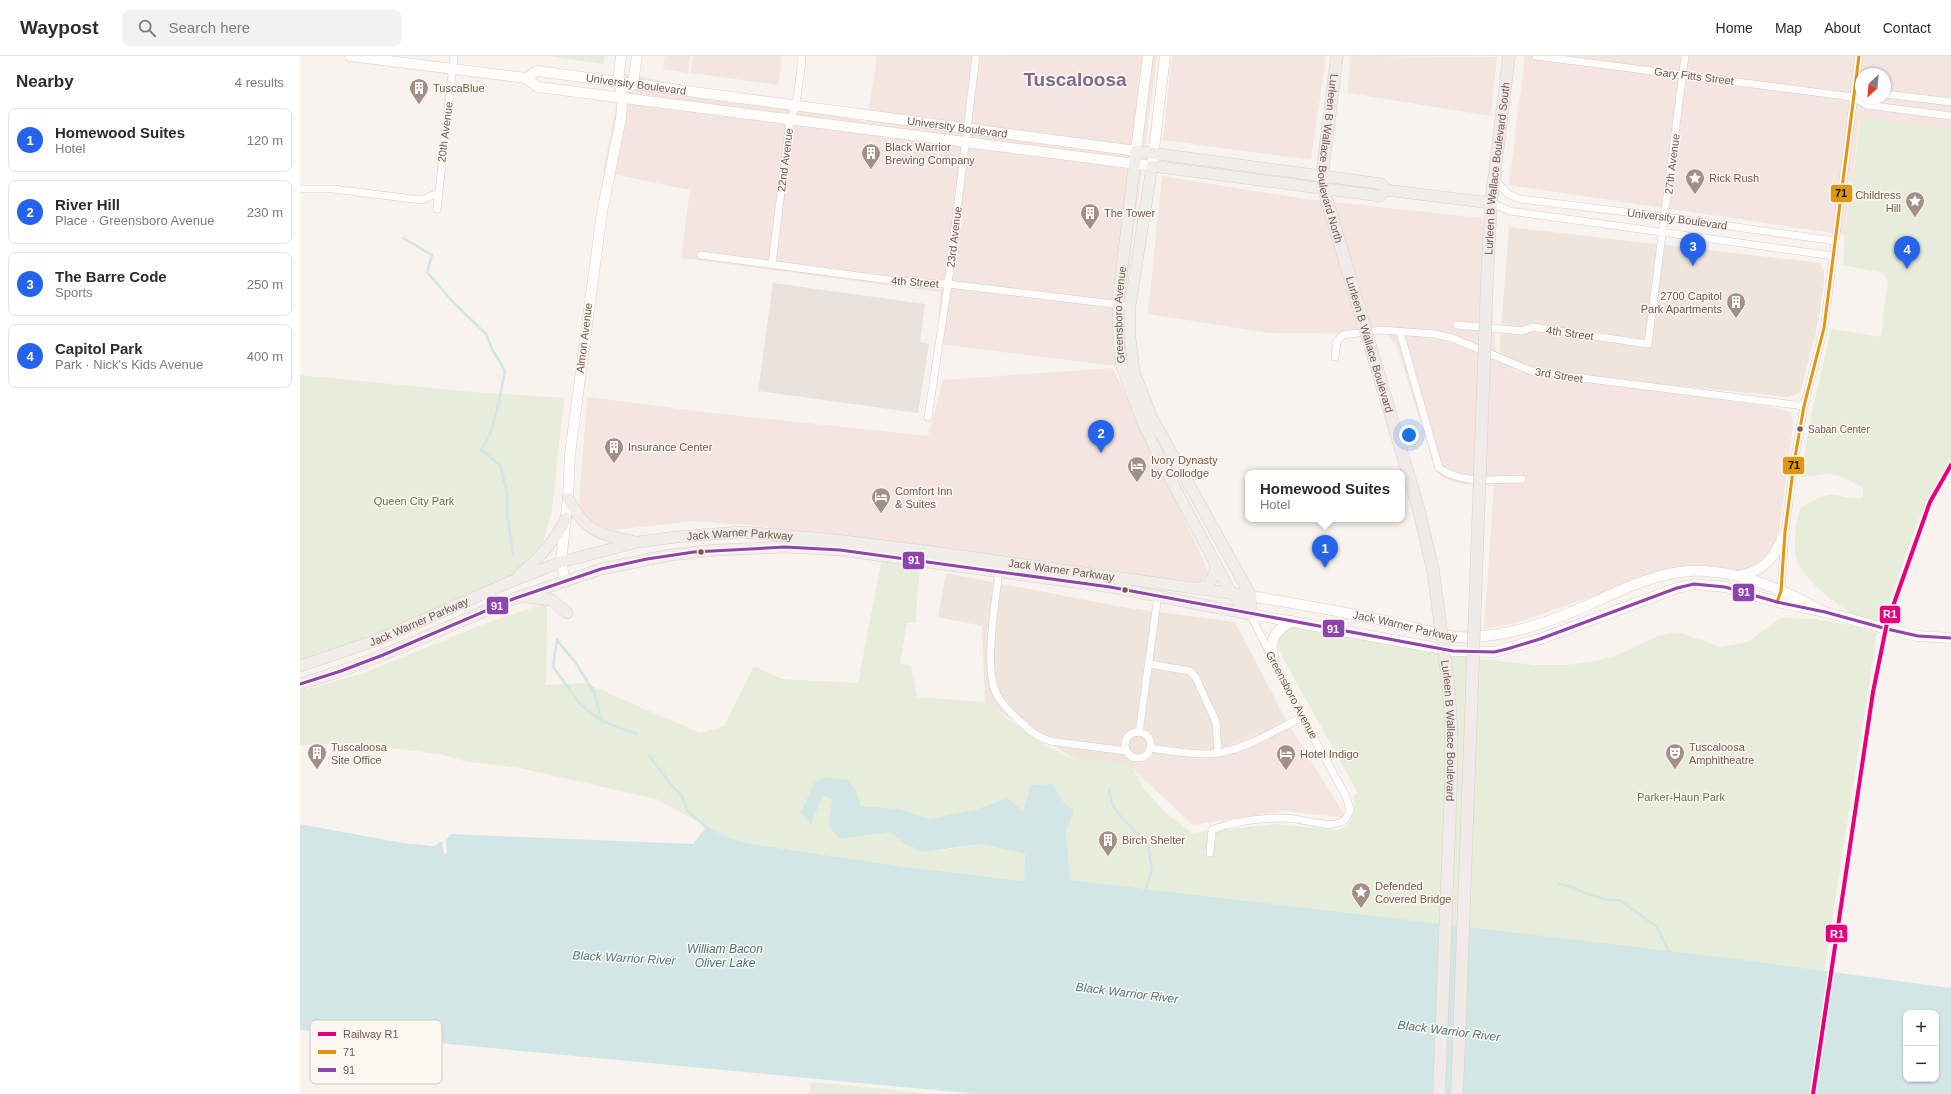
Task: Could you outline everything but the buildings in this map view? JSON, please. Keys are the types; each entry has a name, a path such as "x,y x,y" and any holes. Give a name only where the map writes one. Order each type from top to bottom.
{"highway":[{"name":"Lurleen B Wallace Boulevard North","path":"1337,56 1322,175 1324,190 1345,261"},
{"name":"Lurleen B Wallace Boulevard South","path":"1488,281 1491,203 1509,56"},
{"name":"Lurleen B Wallace Boulevard","path":"1345,261 1418,507 1433,570 1448,682 1451,724 1451,782 1439,1094"},
{"name":"Lurleen B Wallace Boulevard","path":"1457,1094 1488,281"}],"main road":[{"name":"University Boulevard","path":"350,56 526,78 538,87 1152,166 1324,190 1380,196 1386,190"},
{"name":"Almon Avenue","path":"565,582 561,562 568,498 570,454 602,212 621,118 623,97 618,81 621,56"},
{"path":"623,97 633,83 637,56"},
{"name":"Greensboro Avenue","path":"1148,56 1118,304 1119,349 1122,367 1131,394 1164,467 1231,592 1250,614"},
{"name":"Greensboro Avenue","path":"1166,56 1152,166 1130,306 1130,337 1134,372 1152,418 1251,596"},
{"name":"University Boulevard","path":"526,78 537,71 618,81 1153,154 1322,175 1382,184 1386,190 1491,203"},
{"path":"568,498 579,517 590,528 600,533 638,542"},
{"path":"510,582 540,558 556,536 566,518"},
{"name":"Jack Warner Parkway","path":"300,666 377,640 510,582 561,562 638,542 676,537 741,532 933,552 1231,592 1362,615 1468,638 1506,633 1548,620 1654,578 1689,571 1705,571 1739,576 1781,591 1825,612"},
{"path":"1739,576 1757,570 1771,559 1780,545 1785,532"},
{"name":"Jack Warner Parkway","path":"300,684 334,674 383,655 520,596 601,569 670,555 717,550 785,547 840,550 999,570 1158,595 1250,614 1453,651 1494,652 1540,639 1677,588 1694,584 1737,589 1777,602 1825,612 1864,624 1918,636 1951,638"},
{"path":"1194,588 1209,585 1215,572 1215,563"},
{"path":"520,596 552,600 567,614"},
{"path":"1250,614 1251,596"},
{"path":"1273,658 1272,639 1278,630 1291,621"}],"street":[{"name":"20th Avenue","path":"437,209 454,56"},
{"name":"22nd Avenue","path":"772,264 790,120 796,105 802,61 801,56"},
{"name":"23rd Avenue","path":"928,417 948,284 976,56"},
{"name":"Gary Fitts Street","path":"1536,56 1853,97 1867,105 1951,116"},
{"name":"27th Avenue","path":"1648,344 1666,217 1685,56"},
{"path":"1777,602 1781,591 1785,532 1794,463 1804,406 1824,328 1859,56"},
{"path":"1891,95 1951,102"},
{"name":"University Boulevard","path":"1494,179 1508,194 1520,199 1666,217 1835,241"},
{"path":"300,189 333,189 421,200 438,193"},
{"path":"1519,212 1517,206 1520,199"},
{"name":"University Boulevard","path":"1491,203 1519,212 1834,256"},
{"name":"4th Street","path":"701,255 917,283 948,284 1130,306"},
{"name":"4th Street","path":"1457,325 1523,330 1532,327 1648,344"},
{"name":"3rd Street","path":"1335,357 1337,341 1343,335 1381,330 1434,334 1452,338 1534,372 1804,406"},
{"path":"1400,332 1439,468 1456,478 1470,480 1522,479"},
{"path":"999,570 993,623 992,664 996,694 1005,707 1040,738 1050,741 1126,751"},
{"path":"1139,732 1158,595"},
{"name":"Greensboro Avenue","path":"1210,853 1212,830 1224,825 1288,818 1328,824 1341,823 1346,818 1350,810 1346,796 1302,717 1250,614"},
{"path":"1149,664 1190,671 1196,678 1216,722 1218,753"},
{"path":"1150,748 1218,753 1246,744 1302,717"},
{"path":"1139,732 1147,736 1150,740 1150,748 1146,755 1138,758 1130,757 1124,745 1127,737 1131,734 1139,732"}],"shaded area":[{"path":"665,56 690,56 688,73 663,69"},
{"path":"693,56 782,56 778,85 691,73"},
{"path":"877,56 1157,56 1116,366 938,344 940,292 681,258 690,190 603,172 623,73 867,122"},
{"path":"1172,56 1326,56 1311,160 1163,140"},
{"path":"1351,56 1497,57 1491,116 1348,93"},
{"path":"1525,56 1951,56 1951,129 1860,117 1845,235 1509,185"},
{"path":"1162,176 1305,199 1482,218 1498,368 1779,408 1789,412 1794,419 1779,528 1774,547 1765,558 1752,567 1739,571 1713,569 1653,575 1516,623 1484,629 1494,486 1460,484 1444,478 1435,470 1397,346 1387,334 1269,333 1148,314"},
{"path":"1509,227 1820,263 1824,271 1824,282 1819,319 1802,387 1799,393 1789,397 1498,368"},
{"path":"773,283 925,304 920,342 929,344 918,413 758,391"},
{"path":"1113,368 1204,561 1209,575 1198,583 757,526 694,521 614,530 593,525 579,507 587,397 704,412 928,436 943,380"},
{"path":"946,573 1122,607 1235,622 1286,720 1224,747 1157,751 1133,769 1112,761 1076,760 985,702 982,626 938,617"},
{"name":"Hotel Indigo","path":"1286,720 1346,818 1284,811 1193,825 1133,769 1157,751 1224,747"}],"green space":[{"path":"547,56 605,56 604,64"},
{"path":"1860,117 1951,129 1951,462 1932,490 1915,528 1882,623 1868,622 1856,616 1835,602 1814,584 1799,565 1796,557 1795,544 1796,526 1800,508 1818,498 1829,495 1863,498 1863,488 1849,480 1833,474 1801,477 1811,417 1831,329 1881,337 1888,281 1883,273 1843,265 1845,235"},
{"name":"Queen City Park","path":"300,375 472,392 564,398 552,509 543,543 510,582 300,666"},
{"name":"Parker-Haun Park","path":"883,553 921,557 915,623 907,623 900,663 911,666 917,697 985,702 1041,743 1076,760 1112,761 1133,769 1145,790 1167,814 1192,833 1275,824 1338,830 1347,824 1353,817 1353,797 1358,793 1278,649 1278,640 1282,631 1293,626 1463,657 1534,665 1566,665 1591,662 1615,656 1661,635 1678,632 1721,647 1748,642 1781,618 1814,619 1849,625 1877,633 1824,971 1071,880 1066,832 1074,811 1062,800 1052,784 1030,785 1023,813 1008,798 974,810 928,819 900,809 861,806 857,793 823,795 832,800 828,825 839,839 890,832 904,843 938,851 980,844 1025,854 1024,881 905,867 746,843 724,836 657,799 519,768 464,761 440,754 350,743 300,745 300,691 364,673 489,622 547,603 546,685 585,683 700,733 724,726 754,666 782,679 858,683"},
{"path":"811,1082 937,1094 808,1094"}],"water":[{"name":"William Bacon Oliver Lake","path":"825,777 849,780 857,793 861,806 900,809 928,819 974,810 1008,798 1023,812 1030,785 1052,784 1062,800 1074,811 1066,832 1071,880 1736,959 1951,988 1951,1094 977,1094 442,1043 442,1020 310,1020 310,1031 300,1030 300,824 404,843 434,846 450,834 693,844 707,826 724,836 746,843 905,867 1024,881 1025,854 980,844 924,852 904,843 890,832 839,839 828,825 832,800 823,795 811,824 801,813 814,783"}],"pier":[{"path":"300,822 404,841 434,844 452,833 446,840 447,853 444,855 442,841 434,846 404,843 300,824"}],"waterway":[{"path":"403,238 432,255 427,272 452,301 486,334 492,349 505,371 494,422 481,450 500,465 507,492 507,514 513,554"},
{"path":"557,639 553,667 581,705 602,721 637,734"},
{"path":"557,640 575,662 594,692 602,720"},
{"path":"649,755 668,781 682,796 687,810 707,828"},
{"path":"1109,790 1113,806 1121,817 1148,845 1152,870 1146,889"},
{"path":"1559,884 1576,888 1587,894 1609,900 1620,900 1657,927 1669,951"}],"rail line":[{"name":"R1","path":"1813,1094 1873,692 1887,623 1930,502 1951,465"}],"transit line":[{"name":"71","path":"1777,602 1781,591 1785,532 1794,463 1804,406 1824,328 1859,56"},
{"name":"91","path":"300,684 341,671 383,655 513,599 601,569 647,559 694,552 785,547 840,550 1110,587 1453,651 1494,652 1507,649 1540,639 1677,588 1694,584 1725,587 1777,602 1825,612 1918,636 1951,638"}],"place":[{"name":"TuscaBlue","path":"419,105"},
{"name":"Black Warrior Brewing Company","path":"871,170"},
{"name":"Rick Rush","path":"1695,195"},
{"name":"Childress Hill","path":"1915,218"},
{"name":"The Tower","path":"1090,230"},
{"name":"The Barre Code","path":"1693,266"},
{"name":"Capitol Park","path":"1907,269"},
{"name":"2700 Capitol Park Apartments","path":"1736,319"},
{"name":"Saban Center","path":"1800,429"},
{"name":"River Hill","path":"1101,453"},
{"name":"Insurance Center","path":"614,464"},
{"name":"Ivory Dynasty by Collodge","path":"1137,483"},
{"name":"Comfort Inn & Suites","path":"881,514"},
{"name":"Homewood Suites","path":"1325,568"},
{"name":"Tuscaloosa Site Office","path":"317,770"},
{"name":"Tuscaloosa Amphitheatre","path":"1675,770"},
{"name":"Hotel Indigo","path":"1286,771"},
{"name":"Birch Shelter","path":"1108,857"},
{"name":"Defended Covered Bridge","path":"1361,909"}],"district":[{"name":"Tuscaloosa","path":"1075,79"}],"water label":[{"name":"Black Warrior River","path":"624,958"},
{"name":"Black Warrior River","path":"1127,993"},
{"name":"Black Warrior River","path":"1449,1031"}]}
